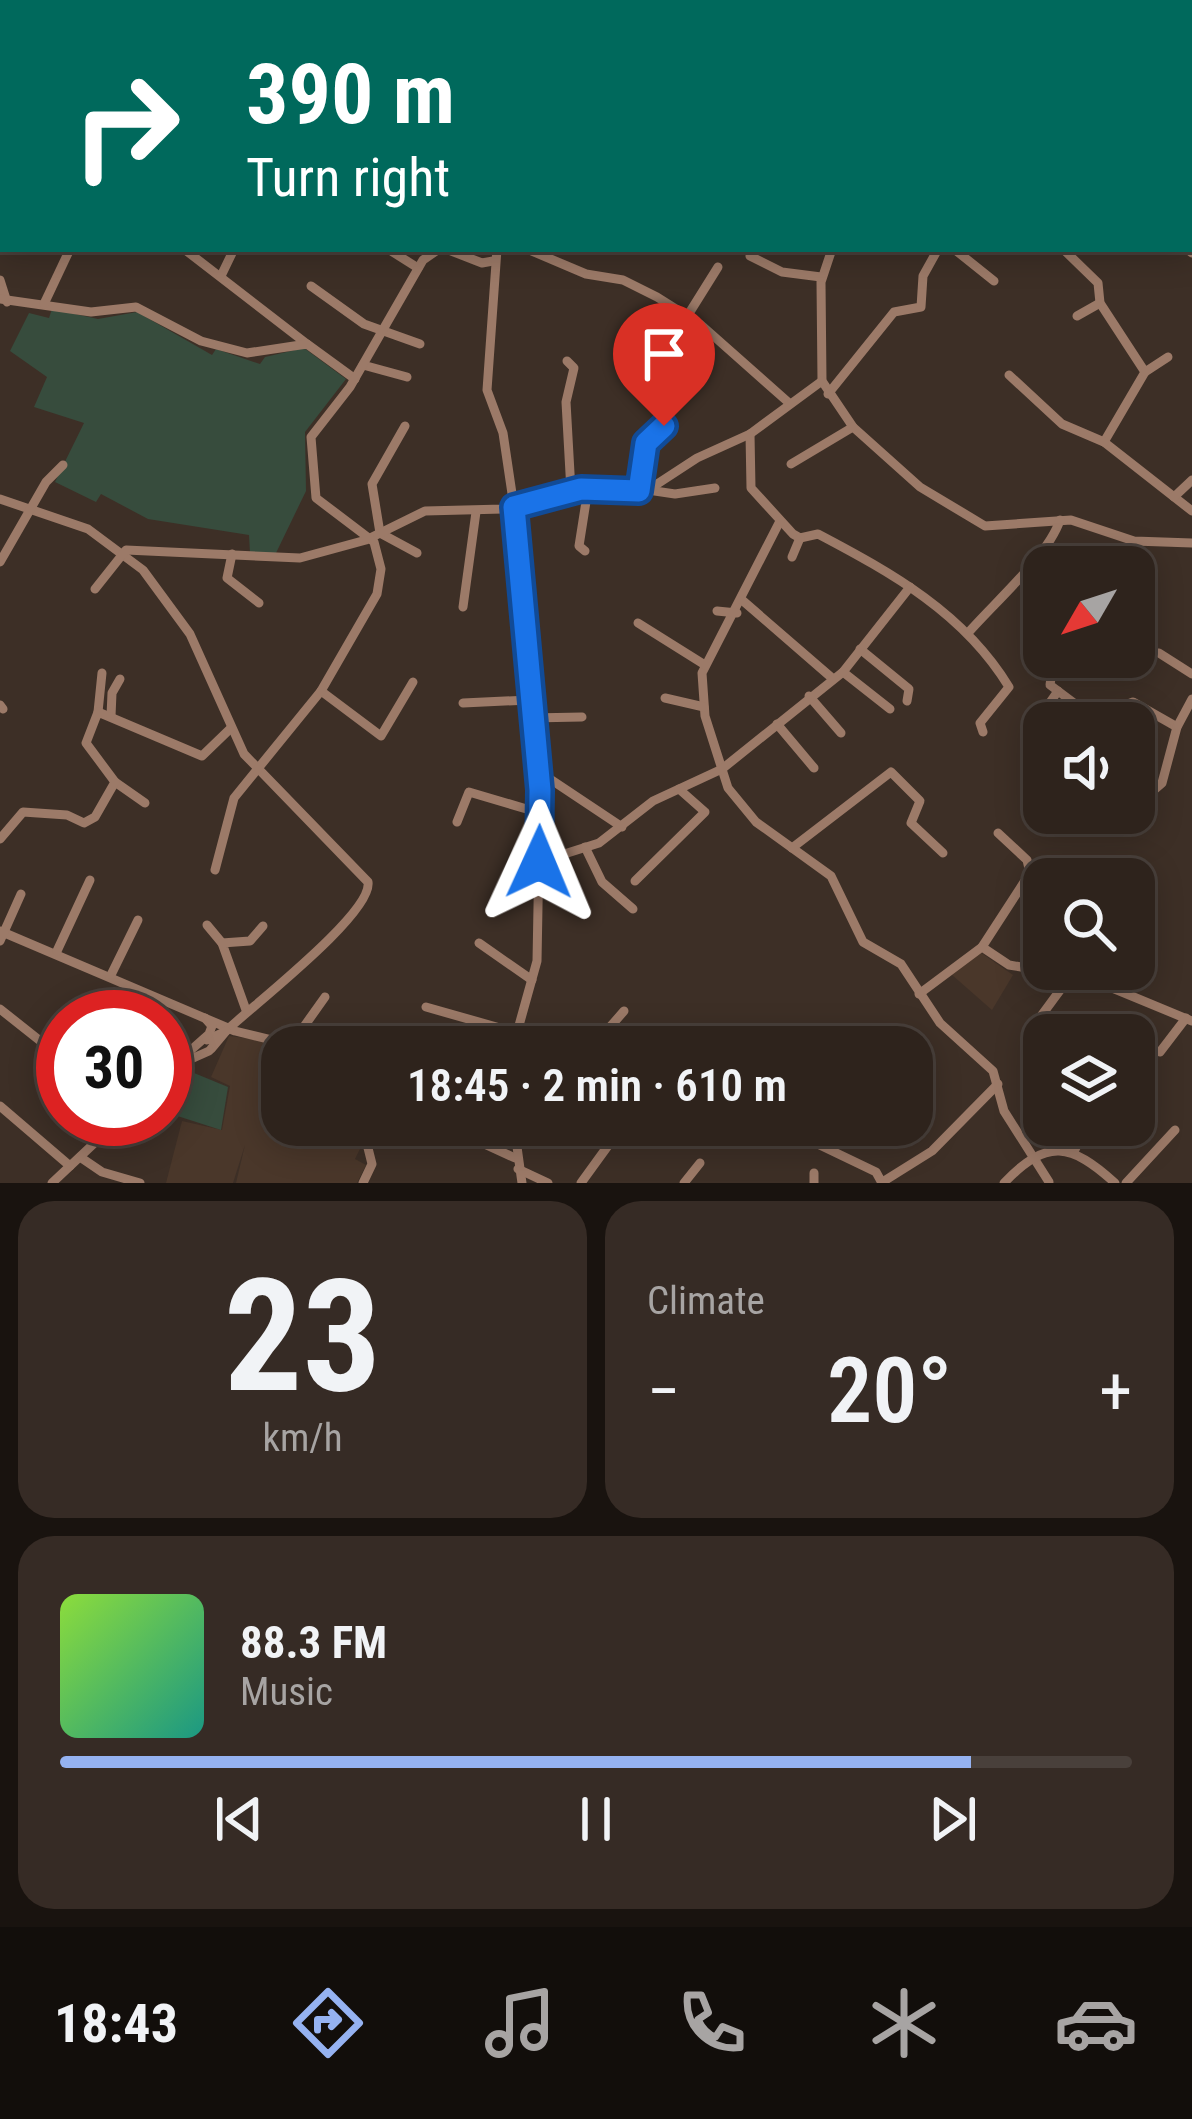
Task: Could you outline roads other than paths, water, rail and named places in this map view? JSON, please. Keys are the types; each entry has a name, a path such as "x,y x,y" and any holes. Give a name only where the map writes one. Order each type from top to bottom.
{"street":[{"path":"44,304 69,252"},
{"path":"188,252 355,379"},
{"path":"220,276 233,252"},
{"path":"393,252 418,268"},
{"path":"417,553 318,502 310,455 313,433 355,379 427,252"},
{"path":"451,252 482,263 495,255"},
{"path":"532,252 567,272 623,280 688,316 788,402"},
{"path":"831,252 821,278 822,380 853,427 920,487 979,523 1006,527 1060,520 1135,541 1192,543"},
{"path":"828,394 894,312 921,307 921,280 936,252"},
{"path":"958,252 994,280"},
{"path":"1066,252 1098,283 1100,303 1145,372"},
{"path":"495,255 488,390 503,433 514,507 541,813 532,980 516,1026"},
{"path":"750,256 782,272 821,278"},
{"path":"688,316 718,267"},
{"path":"0,280 4,301 92,312 136,307 201,341 248,353 307,344"},
{"path":"311,286 382,333 419,344"},
{"path":"1077,316 1100,303"},
{"path":"1104,442 1145,372 1168,357"},
{"path":"567,362 574,368 566,402 571,491"},
{"path":"363,365 407,377"},
{"path":"1009,375 1062,424 1104,442 1192,511"},
{"path":"644,491 697,458 750,434 822,380"},
{"path":"644,491 646,443 675,405"},
{"path":"215,871 234,798 321,691 377,594 381,560 372,484 405,426"},
{"path":"791,464 853,427"},
{"path":"750,434 749,484 800,538"},
{"path":"0,562 63,465"},
{"path":"1174,497 1192,479"},
{"path":"121,552 301,558 375,535 425,511 514,507 588,489 669,494 715,488"},
{"path":"585,550 579,546 588,489"},
{"path":"0,500 30,514 88,529 150,579 190,634 231,728 256,769 338,848 370,887 336,932 192,1055"},
{"path":"463,607 476,512"},
{"path":"1045,546 1060,520"},
{"path":"780,521 761,550 737,613 705,664 704,707 722,769 742,809 831,876 863,942 901,964 940,1023 993,1070 1004,1111 1049,1182"},
{"path":"800,538 818,534 910,587 968,633 1009,687 980,723 983,733"},
{"path":"792,557 800,538"},
{"path":"95,589 121,552"},
{"path":"232,554 226,578 259,603"},
{"path":"968,633 1023,573"},
{"path":"539,862 585,847 622,827 644,806 722,769 838,675 910,587"},
{"path":"742,600 890,709"},
{"path":"717,611 737,613"},
{"path":"638,623 705,664"},
{"path":"860,649 910,689 907,701"},
{"path":"1159,653 1192,674"},
{"path":"74,748 86,743 98,712 102,673"},
{"path":"1049,678 1048,683 1072,702"},
{"path":"111,716 112,693 120,680"},
{"path":"321,691 381,736 413,682"},
{"path":"1051,702 1058,692"},
{"path":"808,696 841,733"},
{"path":"664,698 704,707"},
{"path":"1155,789 1162,783 1177,727 1192,699"},
{"path":"463,703 529,700"},
{"path":"98,712 202,756 231,728"},
{"path":"1155,713 1177,727"},
{"path":"531,718 582,717"},
{"path":"777,724 814,769"},
{"path":"86,743 115,782 145,803"},
{"path":"86,773 95,759"},
{"path":"538,771 622,827"},
{"path":"792,848 891,772 920,801 911,823 943,854"},
{"path":"0,839 23,812 67,814 84,823 100,820 115,782"},
{"path":"635,881 705,812 679,789"},
{"path":"458,822 469,791 541,813"},
{"path":"919,994 982,947 1030,873 1028,860 998,833"},
{"path":"585,847 602,882 633,909"},
{"path":"57,951 90,880"},
{"path":"21,894 2,934 57,951 227,1030 261,1037"},
{"path":"110,976 138,920"},
{"path":"207,925 222,943 246,1010"},
{"path":"222,943 250,941 263,926"},
{"path":"479,943 532,980"},
{"path":"982,947 1023,968"},
{"path":"1114,990 1189,1019 1160,1052"},
{"path":"308,1026 326,997"},
{"path":"426,1007 493,1026"},
{"path":"0,1010 36,1038"},
{"path":"611,1026 624,1011"},
{"path":"204,1016 212,1028 207,1046"},
{"path":"822,1146 876,1172 883,1182 932,1151 998,1084"},
{"path":"0,1106 70,1166"},
{"path":"1126,1183 1175,1130"},
{"path":"52,1183 92,1146"},
{"path":"362,1183 372,1164 368,1146"},
{"path":"483,1146 548,1183"},
{"path":"516,1146 522,1183"},
{"path":"581,1183 608,1146"},
{"path":"1074,1152 1077,1146"},
{"path":"1004,1183 1033,1157 1074,1152 1114,1183"},
{"path":"80,1157 92,1167 135,1182"},
{"path":"684,1183 700,1163"}]}
